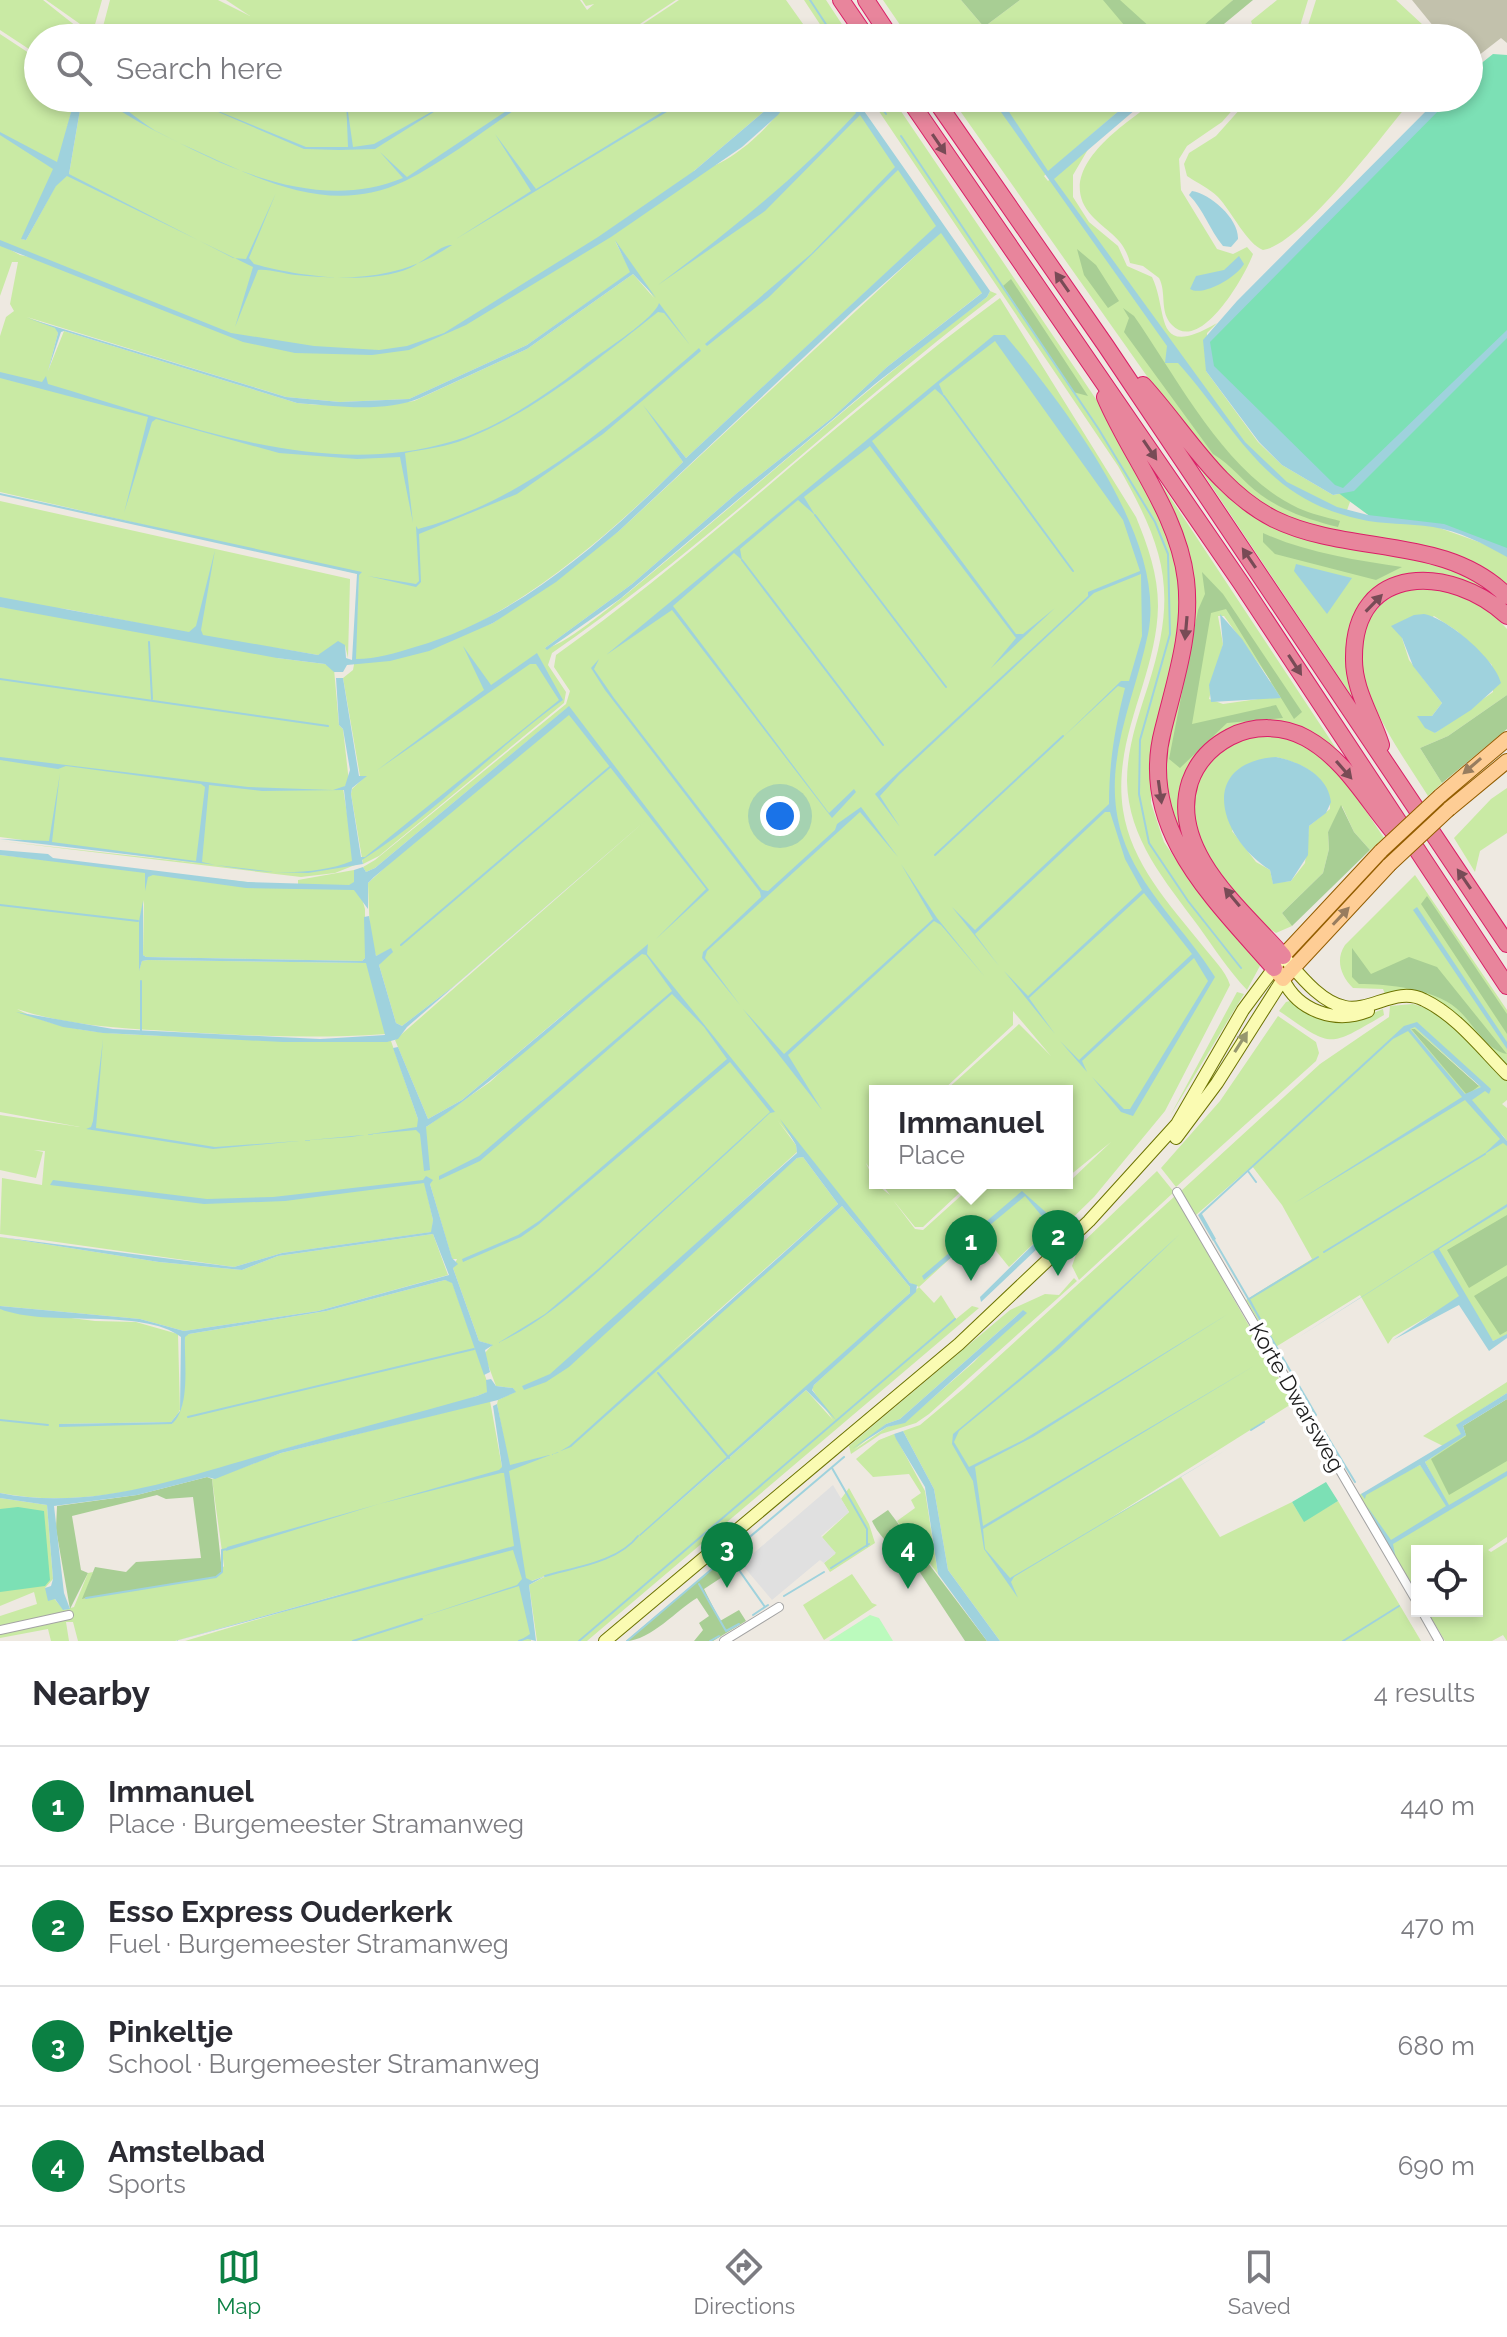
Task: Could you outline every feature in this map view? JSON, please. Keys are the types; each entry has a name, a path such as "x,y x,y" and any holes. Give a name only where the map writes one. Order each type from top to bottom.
{"highway":[{"path":"841,0 857,24"},
{"path":"866,0 882,24"},
{"path":"918,112 1241,583 1507,986"},
{"path":"944,112 1106,346 1507,944"},
{"path":"1106,346 1166,411 1222,482 1253,507 1322,537 1453,561 1485,577 1507,596"},
{"path":"1090,362 1117,426 1167,516 1180,549 1186,580 1182,655 1158,757 1160,798 1166,821 1196,878 1285,972"},
{"path":"1386,762 1354,666 1357,630 1370,605 1398,585 1435,579 1469,589 1507,616"},
{"path":"1285,972 1204,862 1189,833 1186,805 1192,777 1207,753 1220,742 1252,730 1275,728 1314,743 1342,766 1386,826 1433,875"}],"main road":[{"path":"959,1344 970,1338 1071,1246 1164,1153 1217,1083 1285,972 1381,851 1507,739"},
{"path":"605,1641 959,1344 1089,1221 1163,1143 1243,1010 1285,972 1389,865 1507,761"},
{"path":"1285,972 1346,1007 1401,996 1429,1003 1450,1016 1507,1074"},
{"path":"1285,972 1317,1012 1335,1017 1353,1016 1393,1003 1429,1003"}],"street":[{"name":"Korte Dwarsweg","path":"1177,1192 1411,1592"},
{"path":"724,1641 779,1607"},
{"path":"0,1630 69,1615"},
{"path":"1425,1617 1439,1641"}],"shaded area":[{"path":"1412,0 1507,0 1507,43 1501,38 1483,52 1483,24 1432,24"},
{"path":"833,1485 849,1512 821,1536 836,1553 824,1563 820,1560 772,1600 744,1567 749,1563 747,1559"}],"green space":[{"path":"0,0 43,0 73,24 24,24 24,46 0,30"},
{"path":"46,0 102,0 95,24 80,24"},
{"path":"110,0 218,0 250,16 226,0 580,0 587,10 594,4 586,6 582,0 676,0 640,24 104,24"},
{"path":"679,0 786,0 803,24 643,24"},
{"path":"804,0 826,0 842,24 820,24"},
{"path":"883,0 961,0 981,24 899,24"},
{"path":"961,0 1020,0 988,24 981,24"},
{"path":"1020,0 1233,0 1208,24 988,24"},
{"path":"1103,0 1120,0 1147,24 1123,24"},
{"path":"1233,0 1253,0 1224,24 1205,24"},
{"path":"1277,0 1308,0 1301,24 1252,24 1251,21"},
{"path":"1316,0 1396,0 1422,24 1308,24"},
{"path":"0,34 24,50 24,112 71,112 59,159 22,239 26,240 56,185 69,174 80,112 764,112 694,171 708,168 735,154 779,112 863,112 941,222 686,458 657,423 683,462 626,516 566,566 501,610 430,646 493,623 619,531 941,232 983,292 887,367 832,418 737,493 632,584 545,648 574,634 600,615 851,405 987,297 990,291 997,294 885,384 722,523 552,653 548,665 566,692 564,703 379,856 363,864 351,794 352,789 366,776 360,776 343,678 353,670 355,659 359,574 0,492 0,336 6,317 14,311 10,304 18,262 12,262 0,296 0,244 20,255 45,260 0,241","holes":["615,241 654,298 633,274 527,349 414,401 370,405 297,403 64,331 48,371 58,333 56,328 27,317 286,397 340,402 409,399 527,345 631,272"]},
{"path":"1493,54 1507,55 1507,553 1462,532 1371,517 1333,489 1205,359 1208,335 1430,112 1483,112 1483,62"},
{"path":"879,112 901,112 1102,408 1179,554 1181,634 1152,755 1151,803 1164,842 1179,864 1261,964 1247,990 1151,859 1134,822 1129,802 1127,769 1131,745 1157,653 1164,597 1156,548 1118,466"},
{"path":"961,112 1118,112 1044,176 1048,181 1090,146 1073,175 1073,197 1089,222 1118,246 1127,266 1152,277 1166,327 1172,334 1182,337 1217,323 1207,333 1206,371 1258,442 1282,465 1333,495 1354,491 1346,513 1434,526 1507,552 1507,588 1465,558 1419,544 1352,535 1282,517 1242,490 1180,423"},
{"path":"1141,112 1231,112 1222,122 1187,146 1179,159 1181,190 1217,249 1233,254 1247,247 1253,254 1221,308 1196,329 1184,331 1172,325 1164,308 1159,278 1143,266 1130,263 1120,242 1092,216 1082,199 1080,182 1086,165 1098,149"},
{"path":"1237,112 1402,112 1364,159 1299,229 1263,250 1245,235 1218,197 1187,176 1184,164 1189,153 1216,136"},
{"path":"1077,249 1096,265 1119,301 1108,308 1084,275"},
{"path":"1011,279 1088,396 1073,392 1003,286"},
{"path":"1000,298 1136,517 1152,561 1158,606 1151,658 1124,757 1121,783 1123,810 1134,848 1153,882 1222,969 1230,985 1165,1111 1094,1197 1051,1239 1057,1225 1029,1199 1051,1227 1009,1267 980,1231 919,1287 934,1303 941,1295 956,1319 972,1306 979,1308 587,1641 537,1641 529,1585 550,1574 526,1583 531,1641 185,1641 356,1590 175,1641 78,1641 73,1622 66,1622 69,1641 51,1641 48,1629 0,1638 0,1616 37,1604 34,1592 0,1606 0,1498 47,1505 53,1579 45,1588 64,1610 74,1607 88,1573 93,1572 83,1599 216,1577 224,1566 212,1479 281,1453 490,1401 502,1467 509,1465 497,1404 498,1400 515,1392 513,1388 496,1386 484,1354 492,1345 479,1341 453,1268 457,1259 452,1259 430,1184 424,1180 433,1220 432,1232 282,1253 234,1267 0,1234 2,1178 42,1185 45,1151 34,1150 43,1152 36,1178 0,1170 0,1115 80,1127 0,1112 0,855 283,886 298,886 298,880 354,870 365,909 365,958 362,961 146,957 143,955 144,900 139,923 139,970 142,961 148,960 367,963 386,1034 233,1035 140,1029 78,1023 17,1009 58,1025 103,1032 292,1041 391,1041 418,1127 426,1127 490,1082 576,1004 462,1100 428,1119 395,1040 645,821 454,986 402,1026 396,1023 379,965 391,949 376,956 370,937 368,883 414,841 569,714 573,716 567,708 375,868 366,872 363,867 566,704 570,691 554,667 556,655 669,569 887,386","holes":["778,1121 910,1283 919,1287 812,1389 833,1420 806,1390 657,1521 910,1293 910,1287 842,1206 667,1356 838,1204 803,1157 797,1158 675,1263 797,1152 796,1145"]},
{"path":"1123,308 1134,316 1186,396 1248,473 1272,493 1298,508 1340,521 1338,527 1298,515 1270,501 1213,454 1124,332 1129,318"},
{"path":"1168,421 1250,509 1456,565 1507,604 1421,575 1357,620 1365,716"},
{"path":"1127,432 1345,762 1283,723 1196,757 1190,848 1175,830 1162,773 1191,585","holes":["1218,616 1224,616 1271,681 1258,699 1223,704 1209,699 1223,644"]},
{"path":"0,501 350,579 348,658 345,645 318,655 276,648 277,658 325,664 334,669 339,725 343,729 349,782 343,788 355,865 335,873 301,877 0,841 198,863 0,837 0,607 148,625 66,609 0,604"},
{"path":"1263,533 1314,551 1402,567 1376,580 1275,554 1263,542"},
{"path":"1202,572 1223,594 1302,712 1294,719 1226,609 1211,613 1192,724 1276,705 1283,718 1227,723 1180,768 1169,759 1198,610 1205,594"},
{"path":"1410,587 1440,589 1464,595 1485,608 1507,629 1507,695 1448,736 1420,748 1442,783 1428,796 1395,744 1366,685 1361,656 1364,630 1380,606","holes":["1434,616 1457,631 1492,665 1493,692 1435,733 1418,716 1432,716 1442,703 1409,660 1402,638"]},
{"path":"1507,695 1507,729 1442,783 1420,748 1448,736"},
{"path":"1244,735 1291,735 1336,766 1384,838 1370,850 1354,832 1342,806 1328,832 1329,849 1323,873 1282,913 1292,926 1276,933 1260,922 1227,887 1201,843 1193,821 1191,799 1199,772 1215,753","holes":["1276,757 1306,768 1321,781 1329,798 1330,809 1309,826 1305,863 1291,881 1273,883 1270,870 1256,862 1232,831"]},
{"path":"1507,788 1507,833 1480,851 1475,872 1454,838 1491,799"},
{"path":"1341,805 1354,832 1370,850 1292,926 1282,913 1323,873 1329,849 1328,832"},
{"path":"1415,875 1507,1010 1507,1069 1447,1009 1385,994 1383,989 1353,988 1345,978 1340,956 1345,945"},
{"path":"1427,896 1507,1014 1507,1034 1421,904"},
{"path":"1352,948 1371,974 1409,957 1437,967 1507,1054 1492,1047 1456,1008 1436,996 1397,987 1359,984 1352,977"},
{"path":"1237,992 1244,994 1170,1116"},
{"path":"1293,1000 1358,1019 1383,1009 1384,1015 1351,1034 1330,1039 1310,1032 1279,1011 1286,1002"},
{"path":"1413,1004 1438,1012 1507,1078 1507,1100 1502,1104 1507,1108 1507,1141 1500,1132 1507,1143 1507,1335 1493,1341 1456,1300 1393,1337 1388,1344 1360,1295 1274,1348 1246,1300 1312,1259 1282,1205 1252,1166 1196,1215 1181,1191 1320,1064 1389,1017 1390,1006","holes":["1411,1029 1415,1029 1479,1085 1467,1094"]},
{"path":"1278,1016 1316,1042 1319,1053 1316,1061 1176,1187 1161,1168 1220,1101"},
{"path":"1411,1029 1415,1029 1479,1086 1467,1095"},
{"path":"1157,1171 1174,1192 1079,1280 1072,1266 1079,1246"},
{"path":"1175,1196 1293,1403 1109,1519 1181,1477 1220,1537 1292,1502 1304,1521 1338,1501 1421,1641 1000,1641 948,1570 934,1489 903,1431 920,1425 963,1389"},
{"path":"1507,1215 1507,1265 1469,1288 1447,1250"},
{"path":"433,1234 448,1275 318,1311 184,1331 140,1319 0,1306 0,1237 159,1262 242,1270 278,1256"},
{"path":"1507,1276 1507,1331 1500,1335 1474,1296"},
{"path":"1074,1278 1077,1281 929,1414 916,1423 881,1434 851,1454 849,1446 1010,1310 1045,1294 1059,1295","holes":["1023,1310 974,1362 905,1422 887,1427 854,1450 886,1424 900,1419"]},
{"path":"445,1280 452,1282 488,1384 488,1392 446,1406 121,1493 40,1498 0,1493 0,1309 95,1321 136,1322 178,1334 180,1410 185,1336 189,1334 326,1311","holes":["178,1414 172,1424 59,1424 171,1422"]},
{"path":"1507,1382 1507,1393 1457,1425 1462,1434 1443,1446 1423,1436"},
{"path":"1507,1399 1507,1461 1449,1495 1431,1459 1466,1436 1463,1426"},
{"path":"1507,1406 1507,1537 1488,1550 1491,1552 1507,1542 1507,1641 1503,1635 1492,1641 1445,1641 1431,1617 1483,1617 1483,1545 1411,1545 1411,1584 1359,1495 1420,1465 1443,1496 1425,1462"},
{"path":"894,1434 925,1491 938,1574 897,1521 915,1508 911,1500 921,1493 909,1474 873,1477 856,1459 879,1440"},
{"path":"207,1477 212,1479 222,1572 216,1577 82,1599 95,1567 126,1572 136,1562 201,1558 193,1497 166,1499 157,1495 72,1516 81,1570 88,1573 70,1609 56,1529 57,1506 137,1495"},
{"path":"1326,1482 1338,1501 1304,1522 1292,1502"},
{"path":"849,1488 869,1524 875,1543 830,1572 824,1563 835,1554 822,1537 849,1512 841,1499"},
{"path":"18,1507 44,1511 50,1580 45,1586 0,1592 0,1509"},
{"path":"888,1510 987,1641 965,1641 917,1568 903,1565 872,1521"},
{"path":"727,1556 736,1568 704,1589 720,1621 739,1610 746,1621 713,1641 694,1641 703,1630 699,1623 709,1616 697,1598 645,1636 626,1641"},
{"path":"852,1574 872,1603 877,1605 824,1640 803,1605"},
{"path":"870,1615 879,1618 893,1641 829,1641"}],"water":[{"path":"71,112 80,112 69,174 199,240 67,176 56,186 26,240 21,239 53,169 0,135 0,132 57,162"},
{"path":"124,112 173,140 153,130"},
{"path":"218,112 306,147 348,147 348,112 353,147 374,144 434,112 375,149 304,149"},
{"path":"505,112 512,112 438,163 405,181 379,191 354,195 304,192 248,173 309,189 340,191 372,187 403,178 380,152 407,177"},
{"path":"667,112 456,239 531,191 495,134 536,189"},
{"path":"764,112 780,112 742,147 611,237 466,325 409,350 372,355 295,353 243,342 0,246 0,240 231,333 314,346 379,350 407,346 444,333 598,237 694,171"},
{"path":"865,112 990,291 987,297 875,384 620,599 547,650 545,648 632,584 737,493 832,418 887,367 982,293 941,233 853,311 619,531 556,582 493,623 429,651 390,661 347,665 343,672 334,672 325,664 0,607 0,597 189,632 196,626 215,550 201,630 203,635 318,655 338,641 345,645 346,658 352,660 357,574 0,493 362,572 359,575 356,659 415,647 491,616 560,572 623,519 683,462 643,405 686,458 936,226 898,170 769,297 707,346 705,344 811,254 895,167 860,115 765,211 658,285 736,225 810,160 856,113"},
{"path":"1001,112 1009,112 1048,171 1118,112 1133,112 1054,179 1245,442 1287,482 1337,507 1368,515 1444,524 1507,548 1507,557 1443,529 1359,519 1326,509 1299,495 1255,458 1178,363 1165,363 1167,346"},
{"path":"1425,112 1437,112 1210,342 1214,366 1335,485 1343,488 1507,330 1507,338 1354,491 1333,495 1282,465 1259,442 1206,371 1203,340 1237,301"},
{"path":"1192,191 1207,197 1234,223 1238,239 1231,247 1223,246 1218,240 1189,195"},
{"path":"276,193 249,258 254,264 271,268 339,277 317,277 258,270 235,327 253,267 235,258 246,259"},
{"path":"615,240 656,298 633,274 527,349 420,398 391,406 297,403 64,331 61,332 48,371 58,333 55,328 27,318 286,397 340,402 409,399 527,345 630,272"},
{"path":"452,245 434,256 420,262 443,247"},
{"path":"1239,256 1244,264 1227,280 1203,290 1190,289 1196,276 1224,270"},
{"path":"420,262 410,268 374,277 354,278 339,277 377,275"},
{"path":"659,303 690,345 664,313 658,312 566,383 517,414 458,442 405,453 413,523 400,457 357,459 279,453 156,419 152,422 124,513 148,417 0,378 0,372 42,382 46,376 48,384 247,442 298,451 349,455 400,452 450,442 485,429 518,411 637,327"},
{"path":"994,335 1005,335 1029,364 1106,475 1127,516 1142,557 1150,596 1148,634 1117,759 1116,809 1122,835 1140,873 1215,977 1133,1116 1121,1112 1092,1077 1124,1109 1130,1109 1208,981 1194,958 1082,1061 1087,1072 1060,1041 1079,1060 1192,954 1144,893 1029,998 1055,1034 1004,971 1028,996 1142,890 1125,859 1110,812 1105,812 975,934 999,966 952,907 975,930 1109,804 1113,745 1125,688 1118,686 1061,739 1121,681 1129,681 1142,636 1141,574 1094,593 899,775 880,796 900,827 875,794 1088,596 1088,592 1140,571 1123,520 995,341 939,384 945,398 935,389 872,441 1016,634 1023,634 1055,608 991,668 1016,638 870,446 804,497 815,515 798,500 740,549 742,560 734,553 673,606 829,813 854,789 856,792 832,818 672,610 606,655"},
{"path":"699,348 701,351 603,434 517,494 419,534 421,582 416,587 368,576 416,584 419,581 416,526 418,529 458,516 497,499 533,478 603,429"},
{"path":"1296,564 1352,578 1327,614 1294,571"},
{"path":"1220,614 1242,639 1281,698 1211,702 1209,685 1223,644"},
{"path":"1424,614 1446,624 1470,641 1490,663 1501,683 1471,710 1435,733 1425,728 1417,716 1432,716 1442,703 1413,666 1402,638 1391,626 1414,615"},
{"path":"463,646 491,685 537,653 563,700 389,842 362,860 363,864 308,873 271,872 316,870 352,861 344,790 262,791 209,785 202,862 218,865 0,839 49,841 60,773 52,842 196,861 205,787 201,784 66,766 58,769 0,760 0,757 248,787 333,790 345,786 350,770 343,729 339,725 336,678 343,678 359,776 367,776 352,788 351,794 361,857 365,857 559,700 536,664 530,664 376,771 484,690"},
{"path":"599,659 594,669 614,698 762,890 768,891 835,830 837,824 861,807 898,857 860,812 707,951 705,958 740,1005 702,958 703,952 761,897 760,892 605,690 591,668"},
{"path":"569,706 709,890 656,939 706,889 569,715 374,877 368,883 368,909 354,890 246,888 153,875 148,877 145,891 145,873 0,855 0,850 48,854 53,858 248,882 349,885 354,882 354,870 363,867 366,872 375,868"},
{"path":"1276,757 1294,762 1319,777 1331,802 1326,813 1309,826 1308,855 1291,881 1273,884 1270,870 1239,840 1224,804 1226,787 1234,773 1251,762"},
{"path":"646,820 407,1027 398,1039 387,1042 283,1042 103,1033 63,1027 16,1012 113,1029 320,1039 385,1035 366,963 148,960 142,961 139,971 139,921 143,901 143,955 146,957 362,961 365,958 364,917 369,916 376,956 391,948 393,952 379,965 396,1023 402,1026 454,986"},
{"path":"901,864 937,918 985,977 941,925 934,921 788,1055 822,1110 743,1009 784,1054 933,919"},
{"path":"1417,907 1507,1042 1507,1049 1413,910"},
{"path":"648,944 647,954 775,1112 770,1113 575,1292 538,1320 498,1343 545,1314 598,1269 770,1112 730,1062 538,1225 521,1237 463,1262 462,1259 518,1235 539,1221 727,1059 704,1027 672,994 480,1161 439,1180 439,1176 479,1156 672,991 646,955 642,954 509,1065 426,1127 430,1170 424,1171 420,1134 416,1130 367,1135 417,1127 418,1119 393,1048 398,1047 428,1119 462,1100"},
{"path":"1417,1022 1491,1089 1489,1094 1485,1091 1472,1100 1507,1141 1507,1146 1503,1143 1483,1155 1500,1139 1465,1100 1293,1204 1462,1097 1408,1031 1393,1039 1202,1214 1216,1239 1213,1241 1198,1215 1404,1026","holes":["1415,1027 1481,1087 1465,1094 1410,1029"]},
{"path":"103,1039 96,1128 215,1147 305,1140 213,1149 86,1129 91,1127 93,1121"},
{"path":"780,1119 910,1283 917,1285 916,1292 814,1385 812,1390 837,1421 806,1390 639,1535 910,1293 910,1287 842,1206 571,1447 560,1451 838,1204 803,1157 797,1158 569,1367 546,1382 524,1390 522,1386 550,1374 797,1153 796,1145"},
{"path":"426,1176 433,1180 430,1184 452,1258 458,1264 453,1268 479,1341 493,1345 485,1350 490,1372 484,1375 452,1283 445,1280 326,1311 189,1334 185,1337 182,1407 178,1416 172,1424 59,1427 59,1424 171,1422 180,1411 181,1337 164,1328 143,1323 43,1317 0,1309 0,1306 140,1319 184,1331 318,1311 449,1275 433,1234 278,1256 242,1270 159,1262 0,1237 234,1267 282,1253 431,1232 433,1220 424,1183 285,1201 204,1204 50,1185 53,1180 207,1199 273,1197 423,1180"},
{"path":"1022,1191 1049,1215 1057,1230 981,1302 980,1297 1051,1227 1025,1196 924,1280 922,1276"},
{"path":"1507,1204 1507,1207 1439,1249 1493,1341 1507,1334 1507,1338 1489,1351 1459,1305 1393,1340 1459,1296 1433,1252 1294,1340"},
{"path":"1180,1234 1059,1349 959,1431 954,1442 969,1467 1023,1440 1228,1314 1033,1437 975,1467 983,1526 1254,1366 983,1529 985,1549 1010,1578 1226,1450 1014,1577 1011,1582 1018,1598 984,1549 973,1481 952,1444 953,1434 1038,1363"},
{"path":"1023,1310 1027,1313 905,1423 887,1427 852,1449 886,1424 900,1419"},
{"path":"491,1379 496,1386 513,1388 516,1392 498,1400 281,1453 215,1479 207,1477 137,1495 54,1506 64,1593 70,1609 63,1610 55,1599 48,1601 45,1588 51,1586 53,1579 47,1505 0,1498 0,1493 35,1498 105,1495 174,1480 477,1396 487,1392 486,1380"},
{"path":"1507,1393 1507,1399 1463,1426 1466,1435 1425,1462 1449,1505 1507,1471 1507,1476 1393,1544 1396,1559 1367,1506 1391,1540 1446,1506 1420,1465 1366,1495 1365,1499 1361,1494 1461,1434 1456,1425"},
{"path":"497,1404 510,1465 553,1454 509,1471 526,1578 532,1581 545,1576 529,1585 536,1641 524,1638 530,1634 519,1586 418,1618 517,1585 522,1579 513,1550 175,1641 514,1546 504,1473 501,1473 379,1504 226,1551 227,1547 499,1470 502,1467 493,1406"},
{"path":"903,1431 934,1489 948,1570 1000,1641 987,1641 938,1574 925,1487 894,1434"}],"waterway":[{"path":"810,0 826,24"},
{"path":"901,136 1098,428 1155,522 1168,554 1170,634 1140,740 1139,794 1149,843 1188,901 1241,968"},
{"path":"944,396 1073,571"},
{"path":"815,515 946,687"},
{"path":"742,560 883,745"},
{"path":"149,642 152,699"},
{"path":"0,679 328,726"},
{"path":"935,855 1063,736"},
{"path":"401,945 611,766"},
{"path":"0,905 138,921"},
{"path":"141,981 141,1031"},
{"path":"1324,1252 1485,1154"},
{"path":"1248,1171 1256,1182"},
{"path":"1214,1240 1316,1415"},
{"path":"1263,1325 1249,1299 1318,1257"},
{"path":"579,1641 955,1319"},
{"path":"188,1417 474,1349"},
{"path":"658,1373 729,1458"},
{"path":"0,1420 48,1425"},
{"path":"1251,1430 1264,1422"},
{"path":"1324,1431 1355,1482"},
{"path":"627,1641 844,1457"},
{"path":"832,1468 867,1529 867,1546"},
{"path":"545,1576 608,1558 630,1545 638,1536"},
{"path":"831,1568 869,1544"},
{"path":"86,1598 216,1577 222,1572 222,1550 227,1549"},
{"path":"729,1556 765,1607"},
{"path":"784,1596 824,1572"},
{"path":"699,1584 726,1631 739,1624"},
{"path":"753,1615 768,1605"},
{"path":"1343,1641 1399,1606"},
{"path":"353,1641 422,1619"},
{"path":"710,1641 719,1636"},
{"path":"519,1641 527,1638"}],"place":[{"name":"Esso Express Ouderkerk","path":"1058,1276"},
{"name":"Immanuel","path":"971,1281"},
{"name":"Pinkeltje","path":"727,1588"},
{"name":"Amstelbad","path":"908,1589"}]}
